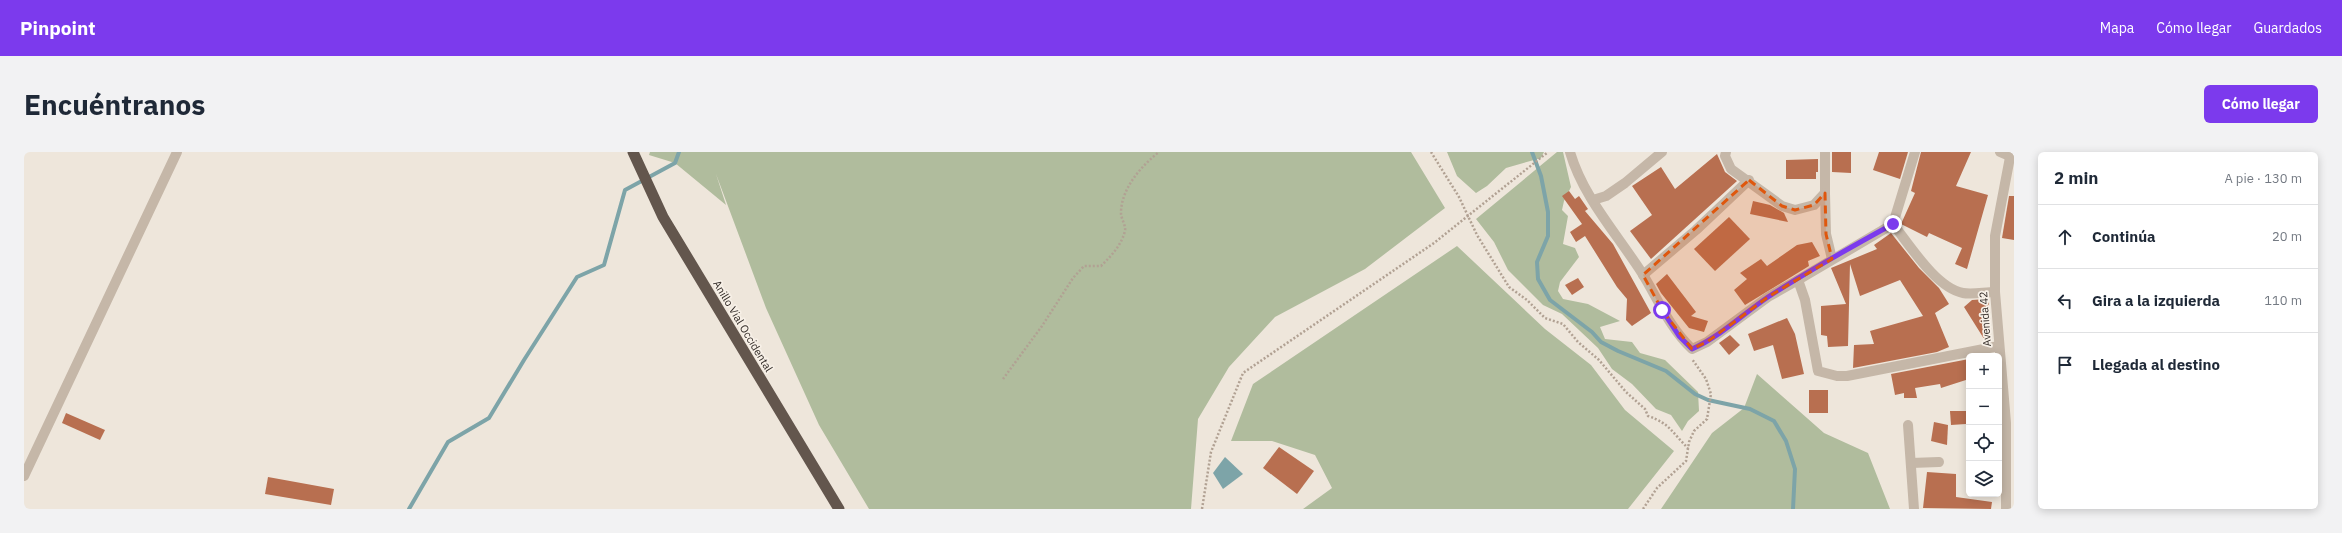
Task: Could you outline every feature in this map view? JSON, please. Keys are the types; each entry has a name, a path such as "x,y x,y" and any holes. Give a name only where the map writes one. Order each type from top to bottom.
{"highway":[{"name":"Anillo Vial Occidental","path":"633,152 662,217 839,509"}],"street":[{"path":"24,476 178,152"},
{"path":"1570,152 1583,185 1643,275 1662,310 1679,336 1692,349 1707,342 1768,297 1832,258 1893,224 1915,152"},
{"path":"1593,200 1606,196 1625,183 1662,152"},
{"path":"1726,152 1725,156 1731,169 1749,180 1782,206 1796,210 1814,205 1825,193"},
{"path":"1825,152 1826,234 1832,258"},
{"path":"2000,152 2011,156"},
{"name":"Avenida 42","path":"2006,509 2006,423 1994,292 1994,236 2011,156"},
{"path":"1643,275 1696,230 1749,180"},
{"path":"1893,224 1933,274 1952,288 1963,293 1994,292"},
{"path":"1798,280 1806,300 1818,371 1837,376 1847,376 1999,346"},
{"path":"1908,425 1914,509"},
{"path":"1911,463 1939,462"}],"path":[{"path":"1003,379 1042,326 1073,278 1084,266 1101,266 1118,248 1126,230 1121,214 1125,193 1136,175 1158,152"},
{"path":"1431,152 1460,197 1467,216 1509,287 1527,300 1545,318 1563,324 1578,342 1599,360 1626,392 1645,409 1648,416 1662,421 1670,426 1688,448"},
{"path":"1202,509 1211,452 1243,373 1434,243 1548,152"},
{"path":"1643,509 1657,488 1686,461 1688,448 1694,431 1707,419 1711,394 1706,379 1691,356 1692,349"}],"highlighted area":[{"path":"1749,180 1782,206 1795,210 1814,205 1825,193 1826,234 1832,259 1768,297 1707,342 1692,349 1662,310 1643,275"}],"green space":[{"path":"650,152 1411,152 1445,208 1365,269 1275,317 1229,367 1198,419 1191,509 869,509 819,425 766,308 716,174 726,205 675,163 649,155"},
{"path":"1447,152 1544,152 1541,158 1506,168 1487,186 1476,193 1457,176"},
{"path":"1557,152 1563,152 1571,187 1564,201 1562,210 1568,216 1563,244 1575,248 1579,257 1560,282 1558,291 1563,299 1588,304 1620,321 1600,327 1605,339 1632,342 1640,353 1665,360 1698,392 1699,411 1688,421 1682,431 1671,415 1656,409 1632,384 1612,369 1598,348 1562,314 1543,305 1508,270 1494,242 1476,219"},
{"path":"1457,246 1545,329 1591,365 1625,410 1674,451 1628,509 1303,509 1332,488 1315,455 1272,441 1231,441 1253,384"},
{"path":"1757,374 1824,433 1868,453 1890,509 1661,509 1712,433 1744,408"}],"water":[{"path":"1225,457 1243,474 1223,489 1213,473"}],"building":[{"path":"1832,152 1851,152 1851,173 1832,172"},
{"path":"1879,152 1908,152 1900,179 1873,170"},
{"path":"1921,152 1971,152 1956,186 1988,195 1967,269 1955,264 1962,248 1929,233 1927,237 1901,224 1915,193 1911,191"},
{"path":"1717,154 1725,172 1737,181 1651,259 1630,231 1652,215 1632,186 1661,167 1675,189"},
{"path":"1818,159 1818,172 1816,172 1816,179 1786,179 1786,160"},
{"path":"1569,191 1575,199 1579,196 1588,209 1585,211 1613,244 1651,313 1632,326 1626,320 1627,299 1617,287 1585,236 1576,242 1570,232 1582,224 1562,196"},
{"path":"2009,196 2014,196 2014,240 2002,238"},
{"path":"1753,201 1770,205 1784,213 1788,222 1750,214"},
{"path":"1729,217 1750,239 1715,271 1694,249"},
{"path":"1891,233 1919,268 1939,288 1949,304 1935,313 1949,347 1937,352 1853,368 1854,345 1874,344 1870,331 1923,316 1900,280 1860,296 1850,264 1848,346 1828,347 1827,336 1821,335 1821,306 1846,304 1831,268 1877,249 1874,245"},
{"path":"1812,242 1820,256 1808,261 1809,266 1745,305 1734,290 1747,279 1740,273 1761,259 1767,266 1797,245"},
{"path":"1667,274 1696,312 1691,316 1708,321 1704,332 1689,328 1661,293 1656,284"},
{"path":"1578,278 1584,287 1572,295 1565,285"},
{"path":"1986,299 1989,304 1984,311 1992,341 1986,342 1964,307 1972,300"},
{"path":"1787,318 1795,334 1804,374 1782,379 1773,345 1754,351 1748,334"},
{"path":"1730,335 1740,345 1729,355 1719,343"},
{"path":"1966,360 1966,380 1941,388 1940,384 1915,388 1917,398 1904,398 1904,393 1895,395 1891,374"},
{"path":"1809,390 1828,390 1828,413 1809,413"},
{"path":"1950,411 1966,411 1966,424 1951,425"},
{"path":"66,413 105,430 100,440 62,423"},
{"path":"1934,422 1948,425 1947,445 1931,441"},
{"path":"1279,447 1314,471 1297,494 1263,468"},
{"path":"1927,472 1956,474 1956,497 1992,502 1991,509 1923,508"},
{"path":"268,477 334,489 331,505 265,494"}],"waterway":[{"path":"409,509 448,442 489,418 577,277 604,265 625,190 675,163 679,152"},
{"path":"1532,152 1541,176 1548,212 1548,236 1537,262 1538,279 1550,300 1592,332 1601,342 1618,351 1666,371 1695,394 1708,400 1750,409 1774,421 1786,441 1795,469 1793,509"}],"route":[{"path":"1662,310 1679,336 1692,349 1707,342 1768,297 1858,243 1893,224"}]}
